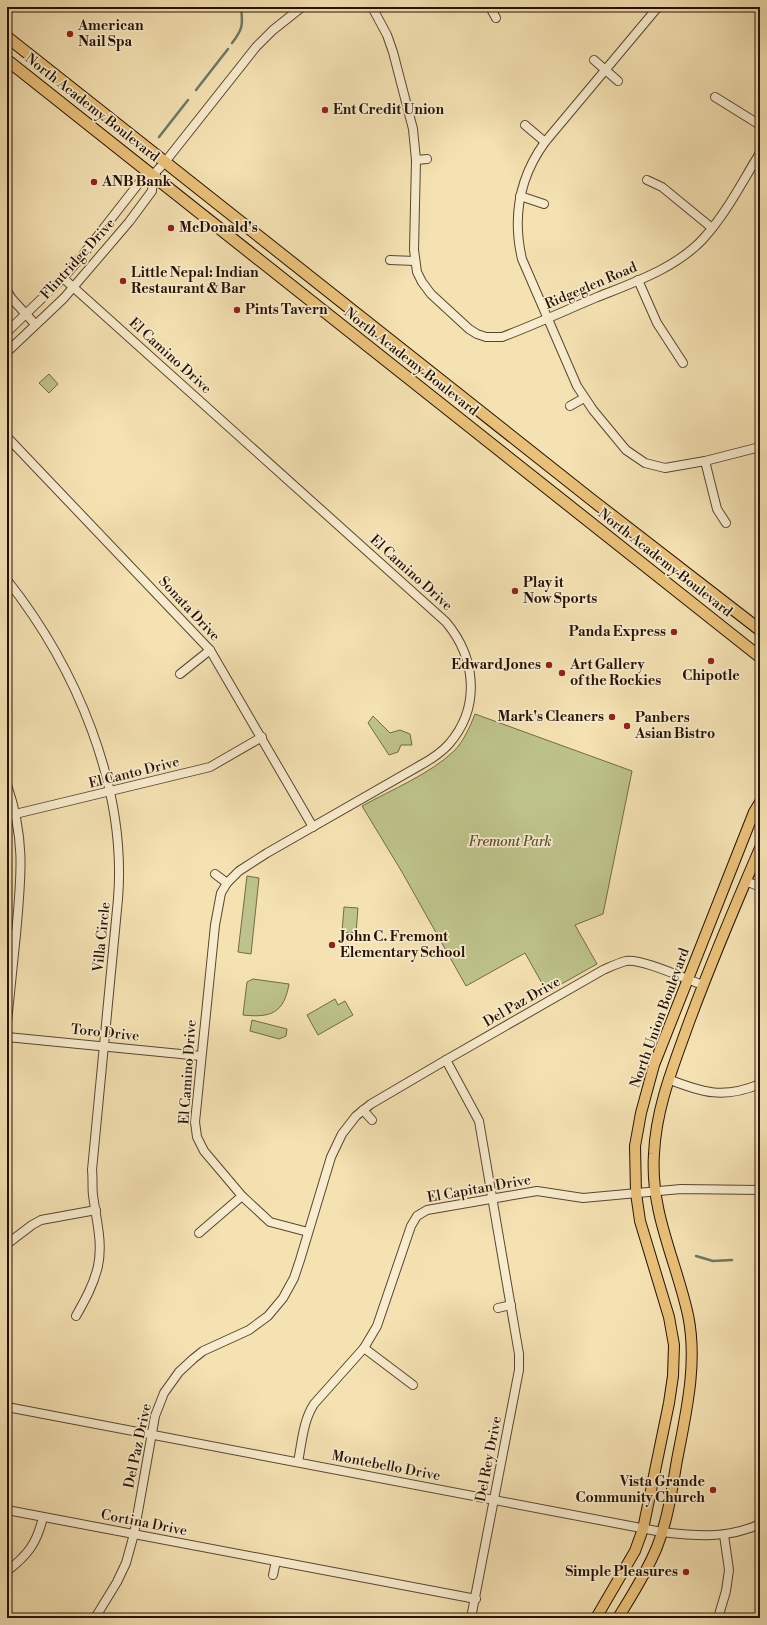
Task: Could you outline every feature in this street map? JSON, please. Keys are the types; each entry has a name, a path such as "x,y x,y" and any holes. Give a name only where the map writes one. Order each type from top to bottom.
{"highway":[{"name":"North Academy Boulevard","path":"7,37 586,496 760,630"},
{"name":"North Academy Boulevard","path":"7,60 760,657"}],"main road":[{"name":"North Union Boulevard","path":"596,1618 635,1550 643,1529 669,1403 673,1376 674,1345 666,1302 640,1221 636,1193 635,1146 648,1084 654,1065 754,812 760,802"},
{"name":"North Union Boulevard","path":"618,1618 650,1562 662,1532 673,1482 692,1374 692,1345 689,1317 666,1241 654,1191 653,1155 661,1102 703,985 760,848"}],"street":[{"name":"Flintridge Drive","path":"7,332 63,278 139,183 153,175 165,162 256,47 282,22 302,7"},
{"name":"Ridgeglen Road","path":"372,7 387,35 393,52 412,129 416,160 414,250 417,272 430,294 477,334 486,337 502,337 638,280 680,257 697,244 712,228 760,153"},
{"path":"490,7 496,18"},
{"path":"658,7 545,142 531,163 520,196 517,220 522,259 568,366 584,398 626,450 644,463 665,468 706,462 760,447"},
{"path":"594,60 618,81"},
{"path":"715,97 760,125"},
{"path":"525,125 545,142"},
{"path":"416,160 427,159"},
{"path":"753,165 760,170"},
{"name":"Flintridge Drive","path":"7,352 74,287 129,222 152,191 153,175"},
{"path":"647,180 662,187 712,228"},
{"path":"520,196 544,204"},
{"path":"96,238 107,247"},
{"path":"390,260 415,261"},
{"name":"El Camino Drive","path":"63,278 446,622 453,631 464,651 470,672 469,701 462,724 449,744 433,758 420,766 267,852 239,871 227,883 221,893 216,912 194,1122 197,1137 204,1151 242,1196 270,1222 308,1232"},
{"path":"638,280 654,317 683,363"},
{"path":"7,291 12,299 35,324"},
{"path":"570,406 584,398"},
{"name":"Sonata Drive","path":"7,437 210,650 313,827"},
{"path":"706,462 717,509 726,523"},
{"name":"Villa Circle","path":"7,580 27,606 69,678 100,755 117,826 120,869 118,899 92,1170 100,1240 98,1264 91,1288 76,1316"},
{"path":"180,674 210,650"},
{"name":"El Canto Drive","path":"7,816 210,767 262,737"},
{"path":"7,785 16,814 22,859 11,934 7,1022"},
{"path":"216,874 227,883"},
{"path":"746,881 760,887"},
{"name":"Del Paz Drive","path":"95,1618 122,1573 134,1534 155,1416 164,1393 179,1372 203,1351 249,1330 268,1316 279,1303 294,1278 330,1157 350,1123 363,1110 446,1060 596,974 619,963 636,961 703,985"},
{"name":"Toro Drive","path":"7,1037 201,1056"},
{"name":"Del Rey Drive","path":"446,1060 479,1121 519,1354 519,1370 472,1618"},
{"path":"668,1079 707,1092 722,1093 737,1092 760,1084"},
{"path":"363,1110 372,1120"},
{"name":"El Capitan Drive","path":"298,1462 308,1412 364,1348 380,1321 411,1226 417,1216 427,1210 537,1191 583,1198 681,1189 760,1190"},
{"path":"199,1233 242,1196"},
{"path":"7,1244 32,1224 41,1220 96,1210"},
{"path":"498,1308 511,1305"},
{"path":"364,1348 414,1386"},
{"name":"Montebello Drive","path":"7,1407 662,1532 701,1536 724,1535 748,1529 760,1524"},
{"name":"Cortina Drive","path":"7,1510 476,1599"},
{"path":"7,1571 21,1560 31,1549 40,1529 43,1517"},
{"path":"718,1618 728,1580 728,1556 724,1535"},
{"path":"273,1575 276,1561"}],"green space":[{"path":"49,374 58,384 49,393 39,383"},
{"name":"Fremont Park","path":"475,714 632,771 603,914 575,925 597,964 547,992 525,953 466,986 402,872 362,806 434,767 454,751 469,729"},
{"path":"373,716 390,733 400,730 410,734 412,745 401,745 398,752 389,755 368,723"},
{"path":"247,876 259,878 251,954 238,952"},
{"path":"344,907 358,908 356,933 342,932"},
{"path":"253,979 289,984 284,1002 275,1012 261,1016 243,1015 247,982"},
{"path":"335,999 338,1005 345,1001 353,1015 318,1035 307,1015"},
{"path":"252,1020 287,1029 286,1036 279,1039 250,1031"}],"waterway":[{"path":"232,43 240,30 242,18 241,7"},
{"path":"196,90 228,49"},
{"path":"159,137 188,100"},
{"path":"696,1256 713,1261 732,1260"}],"place":[{"name":"American Nail Spa","path":"70,34"},
{"name":"Ent Credit Union","path":"325,110"},
{"name":"ANB Bank","path":"94,182"},
{"name":"McDonald's","path":"171,228"},
{"name":"Little Nepal: Indian Restaurant & Bar","path":"123,281"},
{"name":"Pints Tavern","path":"237,310"},
{"name":"Play it Now Sports","path":"515,591"},
{"name":"Panda Express","path":"674,632"},
{"name":"Chipotle","path":"711,661"},
{"name":"Edward Jones","path":"549,665"},
{"name":"Art Gallery of the Rockies","path":"562,673"},
{"name":"Mark's Cleaners","path":"612,717"},
{"name":"Panbers Asian Bistro","path":"627,726"},
{"name":"John C. Fremont Elementary School","path":"332,945"},
{"name":"Vista Grande Community Church","path":"713,1490"},
{"name":"Simple Pleasures","path":"686,1572"}]}
